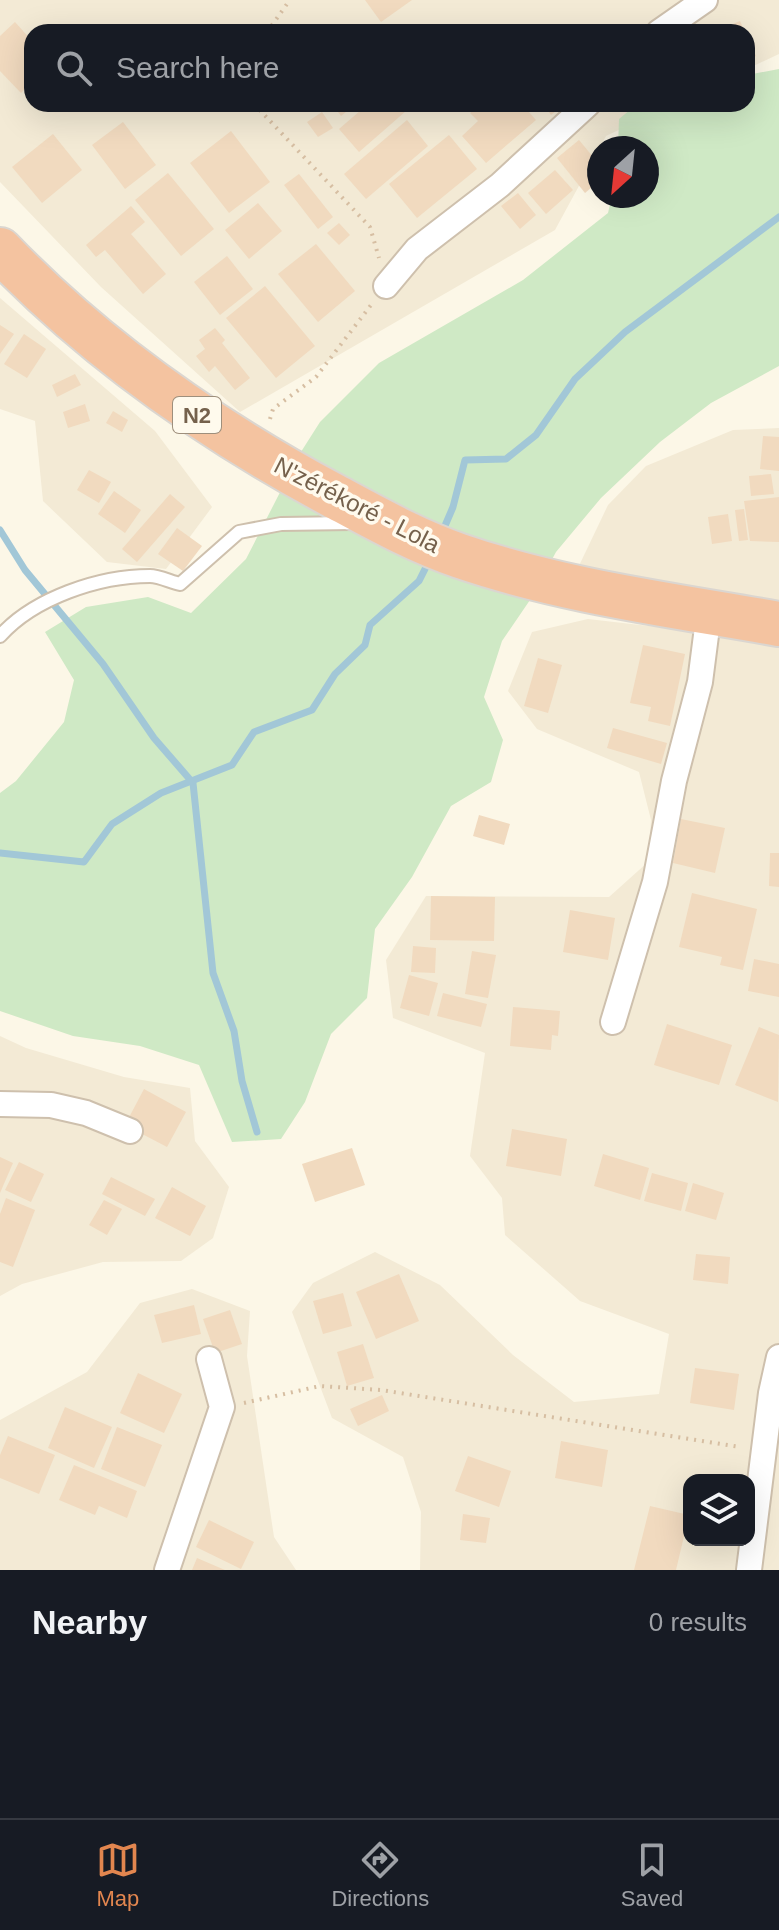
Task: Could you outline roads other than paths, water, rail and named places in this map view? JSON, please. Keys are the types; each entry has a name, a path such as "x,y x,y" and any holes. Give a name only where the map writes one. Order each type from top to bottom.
{"highway":[{"name":"N'zérékoré - Lola","path":"0,250 31,283 137,374 259,456 422,540 532,578 779,624"}],"street":[{"path":"670,24 705,0"},
{"path":"386,286 417,249 500,185 579,112"},
{"path":"613,1022 655,882 674,781 700,682 709,612"},
{"path":"0,1104 51,1105 86,1113 130,1131"},
{"path":"749,1570 779,1357"},
{"path":"167,1570 222,1407 209,1359"}],"lane":[{"path":"0,636 43,603 87,583 151,575 180,584 239,532 281,524 422,540"}],"waterway":[{"path":"441,535 453,507 465,460 506,459 536,435 575,379 625,332 779,217"},
{"path":"0,530 25,570 103,664 154,738 193,783 213,973 234,1031 242,1081 257,1132"},
{"path":"0,853 84,862 112,824 161,793 232,765 254,732 312,710 335,674 365,645 370,625 419,581 429,561"}]}
